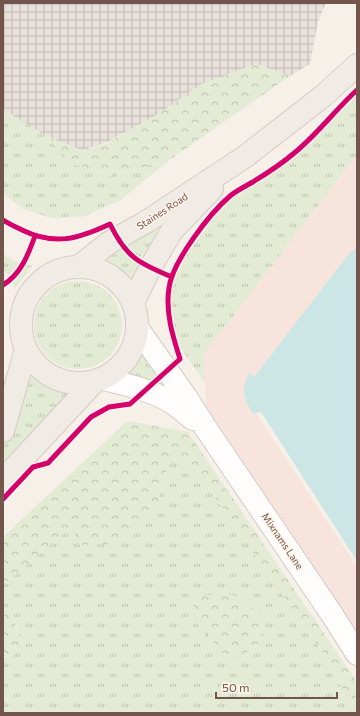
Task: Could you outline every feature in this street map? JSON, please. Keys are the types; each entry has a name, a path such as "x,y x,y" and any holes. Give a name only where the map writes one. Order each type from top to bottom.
{"main road":[{"name":"Staines Road","path":"78,267 110,242 146,222 246,156 323,96 357,65"},
{"name":"Staines Road","path":"133,303 150,268 171,232 246,156"},
{"path":"3,480 99,380 117,370 128,359 135,345 138,329 137,316 133,303 124,288 111,276 95,269 78,267 64,269 51,274 40,282 31,292 25,304 21,317 22,333 26,349 34,363 47,374 61,381 77,384 99,380"},
{"path":"3,431 26,349"}],"street":[{"name":"Mixnams Lane","path":"138,329 189,402 357,654"},
{"name":"Mixnams Lane","path":"99,380 146,390 160,396 173,403 207,430"}],"shaded area":[{"path":"3,3 326,3 318,21 310,64 290,76 256,64 202,84 155,116 105,143 81,150 45,135 3,110"},
{"path":"357,155 357,245 254,377 249,373 253,414 256,413 357,567 357,632 206,411 204,354"}],"green space":[{"path":"256,64 290,76 168,161 110,176 73,164 45,135 81,150 105,144 155,116 202,84"},
{"path":"357,90 357,155 204,354 205,383 173,337 168,300 176,268 202,226 230,196 278,166 309,142 341,104"},
{"path":"3,109 45,135 73,164 110,176 168,161 121,200 82,217 52,218 23,209 3,194"},
{"path":"163,221 130,282 112,266 101,260 124,247"},
{"path":"3,254 14,261 32,266 15,289 8,275 3,269"},
{"path":"78,281 95,285 109,294 118,308 122,325 118,342 109,356 95,365 78,369 61,365 47,356 38,342 34,325 38,308 47,294 61,285"},
{"path":"141,350 164,390 120,376 134,363"},
{"path":"29,369 40,378 51,384 76,391 3,471 3,448"},
{"path":"127,421 188,432 357,682 357,713 353,713 334,669 190,461 171,455 158,501 115,544 79,545 72,526 3,585 3,537"},
{"path":"171,454 190,461 334,669 353,713 3,713 3,659 23,647 11,610 3,608 3,585 72,526 158,501"},
{"path":"200,595 233,595 260,613 264,639 245,653 228,659 189,615"},
{"path":"3,608 11,610 23,647 3,659"}],"water":[{"path":"357,246 357,561 261,412 253,414 245,399 244,390 249,373 254,377 345,259"}],"cycle path":[{"path":"3,499 33,467 48,463 91,417 109,407 130,404 180,359 170,324 168,297 172,277 184,252 212,214 230,196 257,180 302,147 357,90"},
{"path":"3,220 34,235 56,239 77,237 110,224 122,244 134,258 172,277"},
{"path":"3,285 15,275 23,264 35,236"}]}
